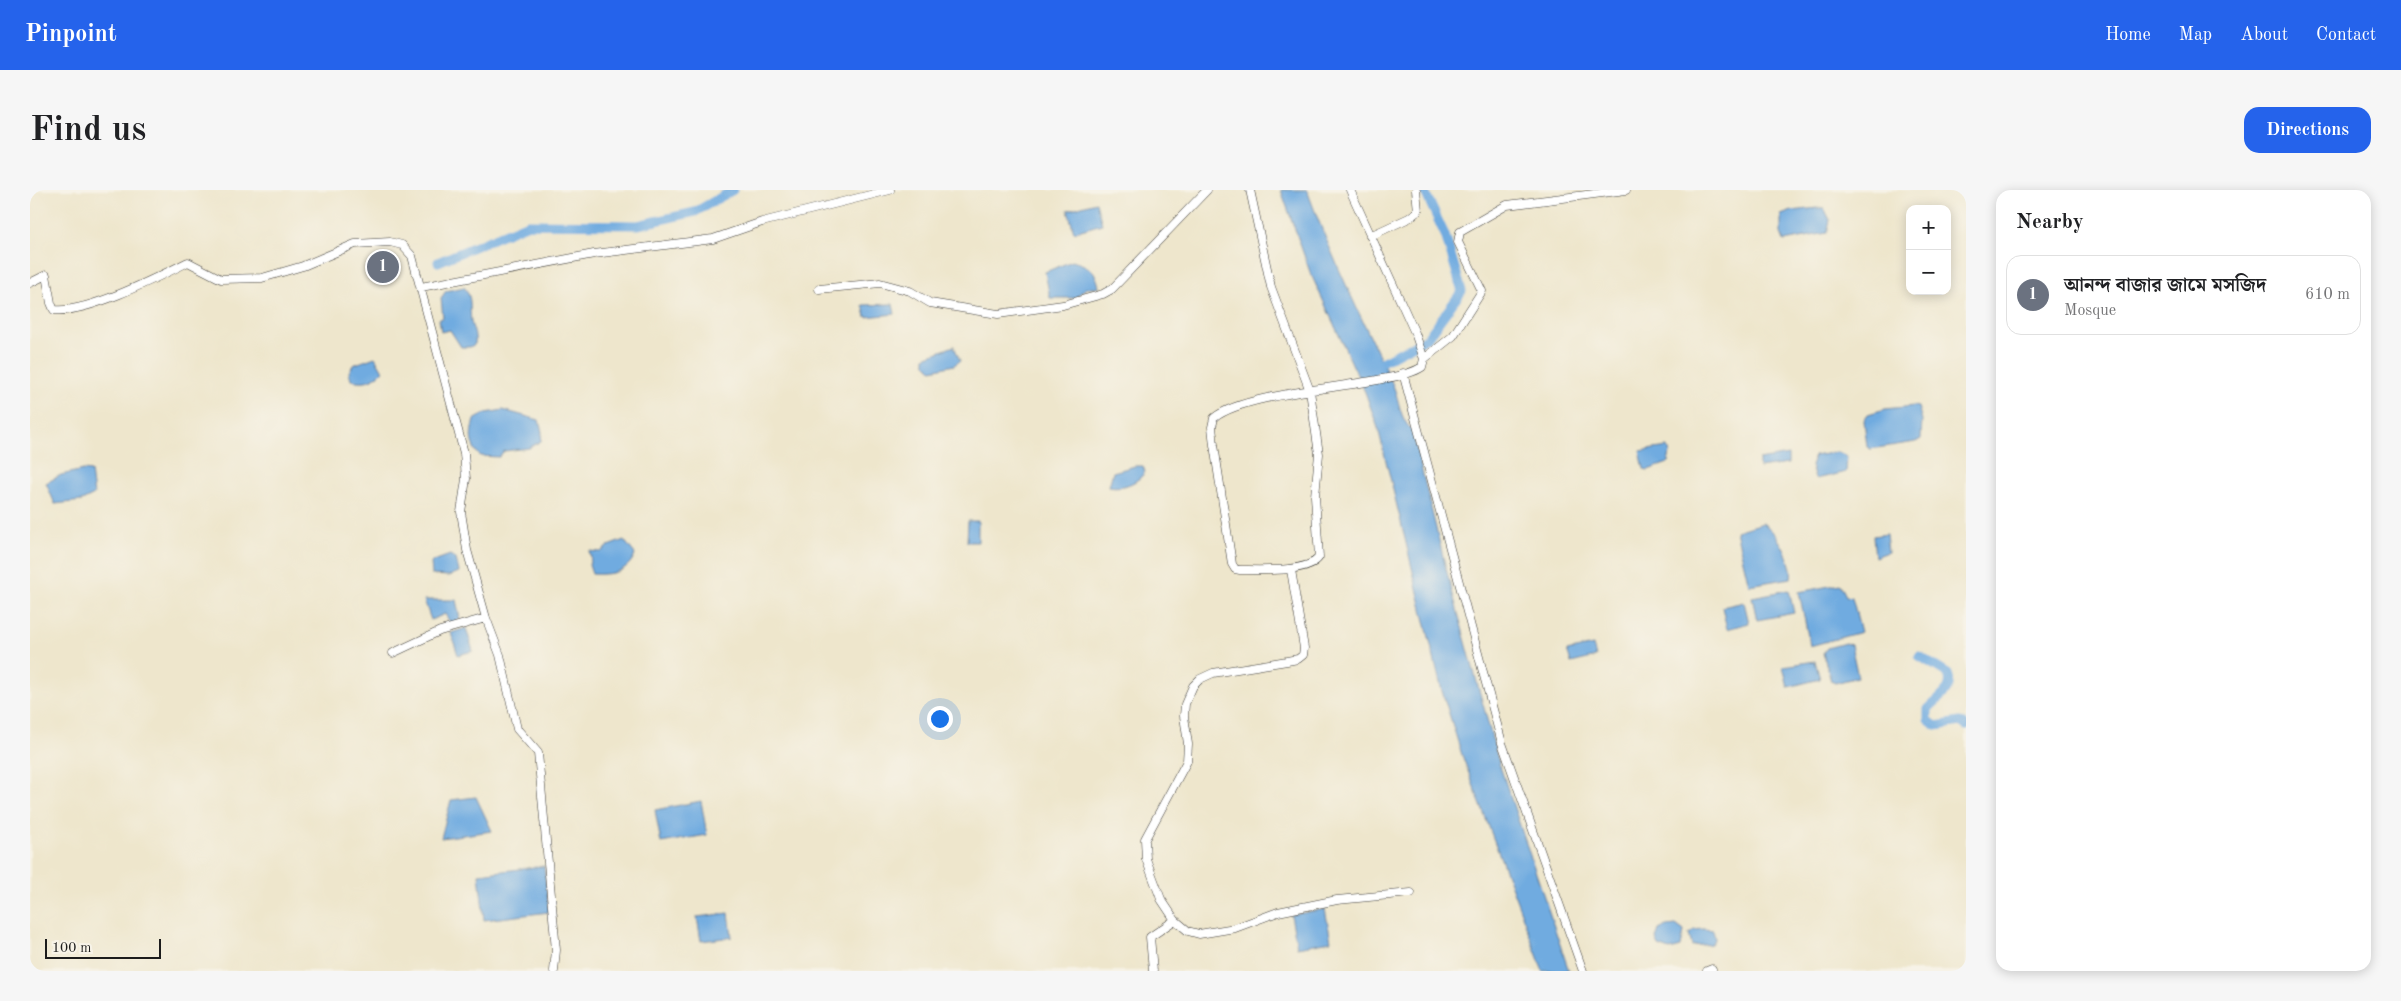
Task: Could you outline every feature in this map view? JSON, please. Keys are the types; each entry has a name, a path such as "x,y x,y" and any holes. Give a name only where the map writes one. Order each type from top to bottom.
{"street":[{"path":"421,287 594,254 713,240 762,222 890,190"},
{"path":"819,289 880,282 910,291 930,303 998,314 1063,305 1103,294 1112,289 1206,190"},
{"path":"1250,190 1271,288 1310,391 1318,454 1315,496 1319,557 1314,564 1291,570 1278,568 1240,570 1234,566 1212,427 1214,418 1227,411 1271,398 1310,391 1353,385 1393,377 1419,369 1423,356 1453,336 1482,291 1458,242 1460,232 1507,205 1626,190"},
{"path":"1350,190 1423,356"},
{"path":"1370,236 1409,218 1418,211 1416,190"},
{"path":"30,283 46,275 51,304 54,310 61,311 98,302 188,262 221,280 262,278 303,266 355,244 390,242 402,245 412,256 464,453 466,479 462,501 463,528 476,586 500,654 517,728 538,753 556,950 554,971"},
{"path":"1404,373 1502,744 1584,971"},
{"path":"1291,570 1304,648 1303,655 1298,659 1287,662 1213,673 1200,679 1188,694 1184,716 1188,744 1187,761 1145,839 1145,848 1154,884 1175,920 1188,931 1199,934 1214,933 1278,912 1300,907 1337,900 1410,892"},
{"path":"393,653 440,631 486,618"},
{"path":"1153,971 1150,937 1175,920"}],"water":[{"path":"1281,190 1307,190 1337,264 1393,385 1402,415 1412,430 1446,569 1499,763 1569,971 1543,971 1462,755 1442,691 1378,428 1365,392 1310,272"},
{"path":"1096,202 1102,224 1074,232 1068,210"},
{"path":"1824,208 1830,220 1827,233 1784,241 1781,233 1781,215 1792,211"},
{"path":"1072,261 1087,267 1094,273 1099,288 1086,288 1075,298 1050,298 1045,272"},
{"path":"464,287 470,299 471,321 475,337 475,344 470,347 461,347 450,330 441,332 439,319 443,318 441,298 446,291"},
{"path":"893,304 895,314 866,317 863,305"},
{"path":"954,346 960,361 954,365 932,370 925,363 925,357"},
{"path":"375,357 383,371 376,377 368,380 351,380 349,372 353,365"},
{"path":"1918,407 1922,420 1921,439 1916,442 1870,449 1867,447 1864,420 1868,414 1885,409"},
{"path":"503,410 539,420 542,432 541,441 529,448 504,451 499,457 480,456 471,439 474,420 486,413"},
{"path":"1668,447 1670,453 1668,463 1648,470 1644,469 1640,451"},
{"path":"1838,452 1847,456 1846,472 1815,479 1811,466 1814,456"},
{"path":"1788,455 1788,464 1759,468 1759,460"},
{"path":"1135,466 1143,466 1145,472 1142,476 1124,486 1109,486 1113,472"},
{"path":"83,470 91,471 94,495 82,501 55,504 46,483 61,475"},
{"path":"968,521 978,521 978,542 967,542"},
{"path":"1762,523 1773,532 1783,547 1790,564 1791,578 1749,585 1736,531"},
{"path":"1886,534 1888,552 1875,557 1873,536"},
{"path":"624,540 635,554 628,565 612,573 592,574 589,565 591,558 589,551 601,552 608,546"},
{"path":"450,555 456,559 459,572 449,576 432,575 431,562"},
{"path":"1840,584 1846,596 1852,597 1861,632 1810,646 1799,592"},
{"path":"1789,590 1794,613 1757,620 1752,597"},
{"path":"424,600 456,600 460,619 451,624 445,614 431,620"},
{"path":"1744,602 1749,623 1727,629 1722,607"},
{"path":"466,628 473,651 458,655 451,633"},
{"path":"1845,643 1851,645 1858,677 1835,683 1831,681 1823,653 1827,648"},
{"path":"1593,645 1596,657 1571,663 1567,651"},
{"path":"1815,661 1820,679 1788,687 1783,666"},
{"path":"476,797 492,831 441,838 451,800"},
{"path":"701,801 707,835 661,843 655,810"},
{"path":"544,866 549,912 484,920 479,874"},
{"path":"1325,909 1331,941 1297,947 1291,915"},
{"path":"729,913 732,937 701,941 697,917"},
{"path":"1676,925 1684,931 1681,947 1670,950 1659,946 1656,939 1659,930 1667,926"},
{"path":"1694,930 1713,930 1715,938 1711,944 1692,946 1689,934"}],"waterway":[{"path":"438,262 528,224 638,225 695,212 733,190"},
{"path":"1372,367 1427,338 1462,291 1445,235 1424,190"},
{"path":"1919,656 1948,674 1950,680 1944,694 1928,709 1928,720 1936,726 1960,722 1966,726"}],"place":[{"name":"আনন্দ বাজার জামে মসজিদ","path":"383,267"}]}
